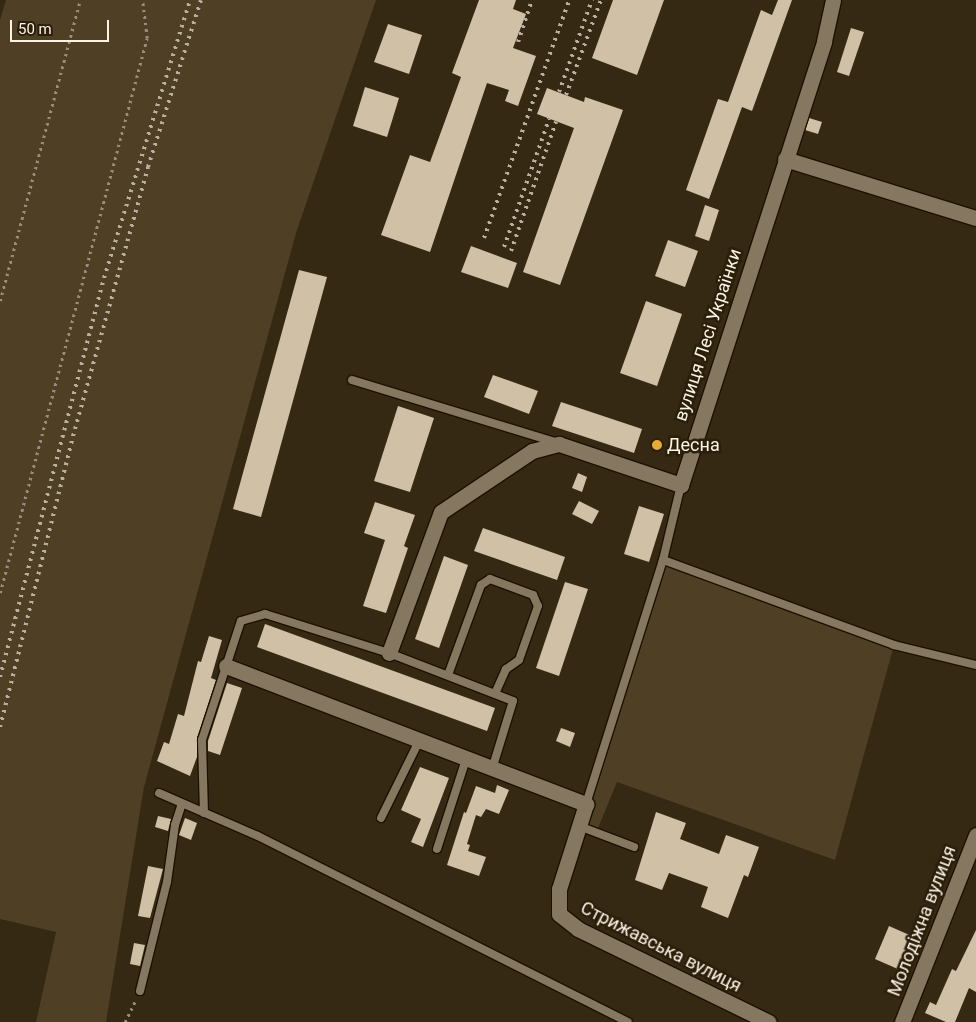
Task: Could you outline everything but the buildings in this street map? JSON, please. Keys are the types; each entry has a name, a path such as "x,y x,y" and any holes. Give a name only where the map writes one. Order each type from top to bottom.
{"street":[{"name":"вулиця Лесі Українки","path":"681,485 784,159 824,41 833,0"},
{"path":"784,159 976,218"},
{"path":"389,653 441,512 532,451 559,444 681,485"},
{"path":"226,666 467,756 586,804"},
{"name":"Стрижавська вулиця","path":"586,804 559,889 559,914 578,929 769,1022"},
{"name":"Молодіжна вулиця","path":"902,1022 976,835"}],"lane":[{"path":"352,380 559,444"},
{"path":"586,804 664,560 681,485"},
{"path":"664,560 894,644 976,665"},
{"path":"448,676 480,585 490,579 533,595 538,606 519,660 506,670 495,694"},
{"path":"204,813 202,740 241,621 265,614 389,653 513,701 493,766"},
{"path":"381,818 420,739"},
{"path":"437,849 467,756"},
{"path":"159,793 258,836 628,1022"},
{"path":"140,991 166,882 174,825 182,804"},
{"path":"579,826 634,847"}],"path":[{"path":"0,301 80,0"},
{"path":"0,593 147,38 142,0"},
{"path":"125,1022 140,991"}],"shaded area":[{"path":"6,0 376,0 296,233 144,787 106,1022 36,1022 56,932 0,919 0,20"},
{"path":"663,560 894,645 835,860 617,782 596,833 579,826"}],"railway":[{"path":"0,677 104,278 190,0"},
{"path":"0,727 75,429 148,167 201,0"},
{"path":"518,42 532,0"},
{"path":"484,238 569,0"},
{"path":"559,92 592,0"},
{"path":"566,95 601,0"},
{"path":"504,247 549,119"},
{"path":"511,251 556,122"}],"place":[{"name":"Десна","path":"657,445"}]}
